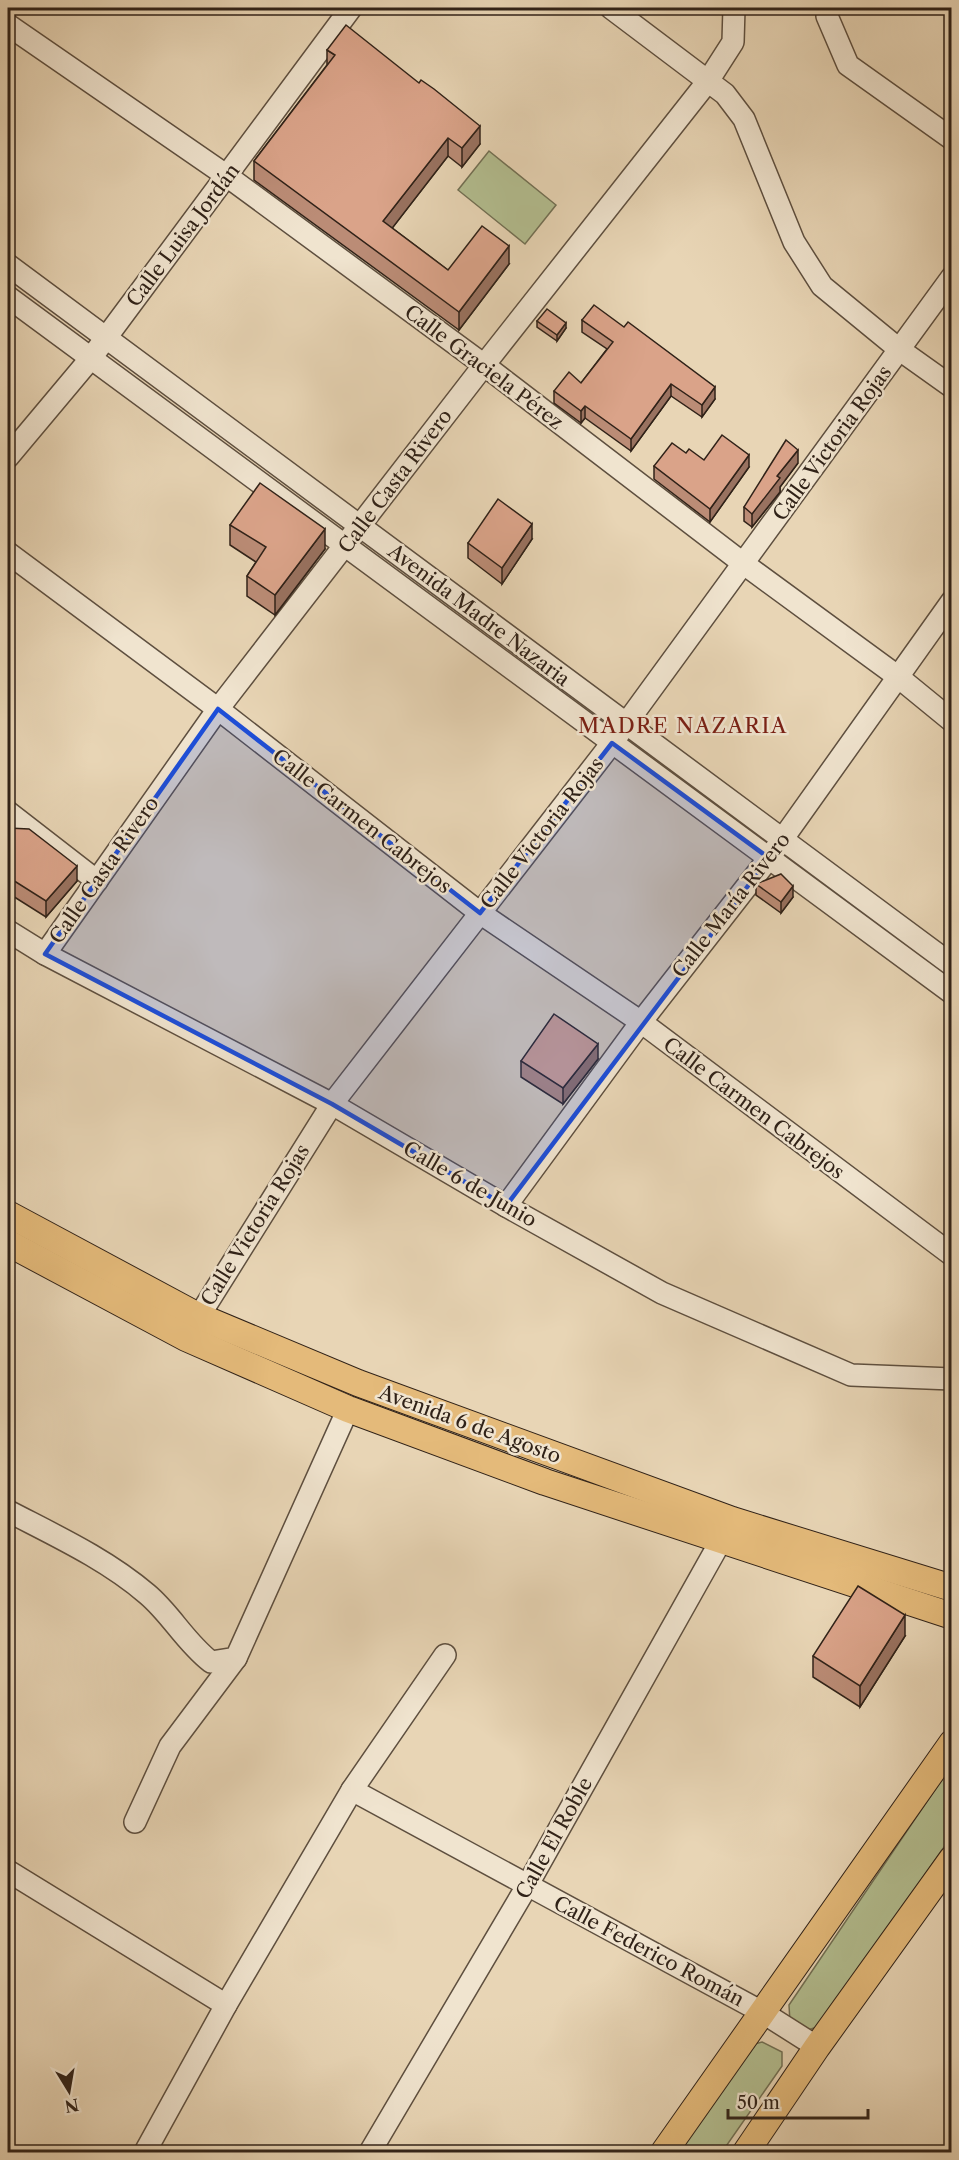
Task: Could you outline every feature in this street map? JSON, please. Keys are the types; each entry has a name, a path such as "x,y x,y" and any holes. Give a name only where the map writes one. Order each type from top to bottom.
{"main road":[{"name":"Avenida 6 de Agosto","path":"8,1214 192,1327 358,1383 726,1531 951,1616"},
{"name":"Avenida 6 de Agosto","path":"8,1243 192,1327 348,1409 545,1482 951,1588"},
{"path":"664,2152 951,1743"},
{"path":"746,2152 817,2047 951,1859"}],"street":[{"name":"Calle Luisa Jordán","path":"8,457 91,358 351,8"},
{"path":"611,8 725,94 744,119 794,242 822,286 900,350 951,387"},
{"name":"Calle Casta Rivero","path":"45,954 218,709 484,365 708,81 733,42 734,8"},
{"path":"829,8 827,16 848,65 951,138"},
{"name":"Calle Graciela Pérez","path":"8,26 227,176 484,365 744,564 897,676 951,721"},
{"name":"Avenida Madre Nazaria","path":"8,265 951,965"},
{"name":"Calle Victoria Rojas","path":"192,1327 333,1104 612,743 951,277"},
{"name":"Avenida Madre Nazaria","path":"8,297 951,993"},
{"name":"Calle Carmen Cabrejos","path":"8,553 218,709 480,913 640,1022 951,1255"},
{"name":"Calle María Rivero","path":"506,1206 640,1022 769,858 951,602"},
{"path":"8,812 97,881"},
{"name":"Calle 6 de Junio","path":"8,931 45,954 333,1104 506,1206 662,1293 851,1375 951,1379"},
{"path":"135,1821 170,1746 236,1658 348,1409"},
{"path":"8,1511 87,1551 149,1595 196,1650 211,1662 236,1658"},
{"name":"Calle El Roble","path":"370,2152 527,1886 726,1531"},
{"path":"145,2152 226,2005 352,1790 445,1655"},
{"name":"Calle Federico Román","path":"352,1790 762,2012 817,2047"},
{"path":"8,1871 226,2005"}],"highlighted area":[{"path":"218,709 480,913 612,743 769,858 506,1206 332,1104 45,954"}],"green space":[{"path":"489,151 556,205 525,244 458,190"},
{"path":"951,1766 951,1837 820,2026 805,2031 790,2022 789,2005"},
{"path":"762,2042 782,2052 782,2066 722,2152 678,2152 751,2045"}],"building":[{"path":"346,25 419,83 421,80 434,89 480,126 462,148 448,138 383,221 448,270 482,226 509,246 459,312 254,161 335,55 327,50"},
{"path":"594,305 624,327 628,322 715,387 702,405 671,384 631,439 585,406 581,411 554,391 569,372 581,383 613,342 582,320"},
{"path":"547,309 566,323 557,335 537,321"},
{"path":"722,435 749,455 710,509 654,466 672,443 686,453 689,449 704,460"},
{"path":"786,440 798,450 777,476 780,478 752,514 744,507"},
{"path":"260,483 325,529 275,595 247,576 266,547 230,525"},
{"path":"498,499 532,524 502,568 468,543"},
{"path":"8,828 29,829 77,866 46,901 8,877"},
{"path":"781,874 793,886 781,902 756,884"},
{"path":"554,1014 598,1044 563,1088 521,1061"},
{"path":"858,1586 905,1615 860,1686 813,1656"}],"district":[{"name":"MADRE NAZARIA","path":"683,725"}]}
